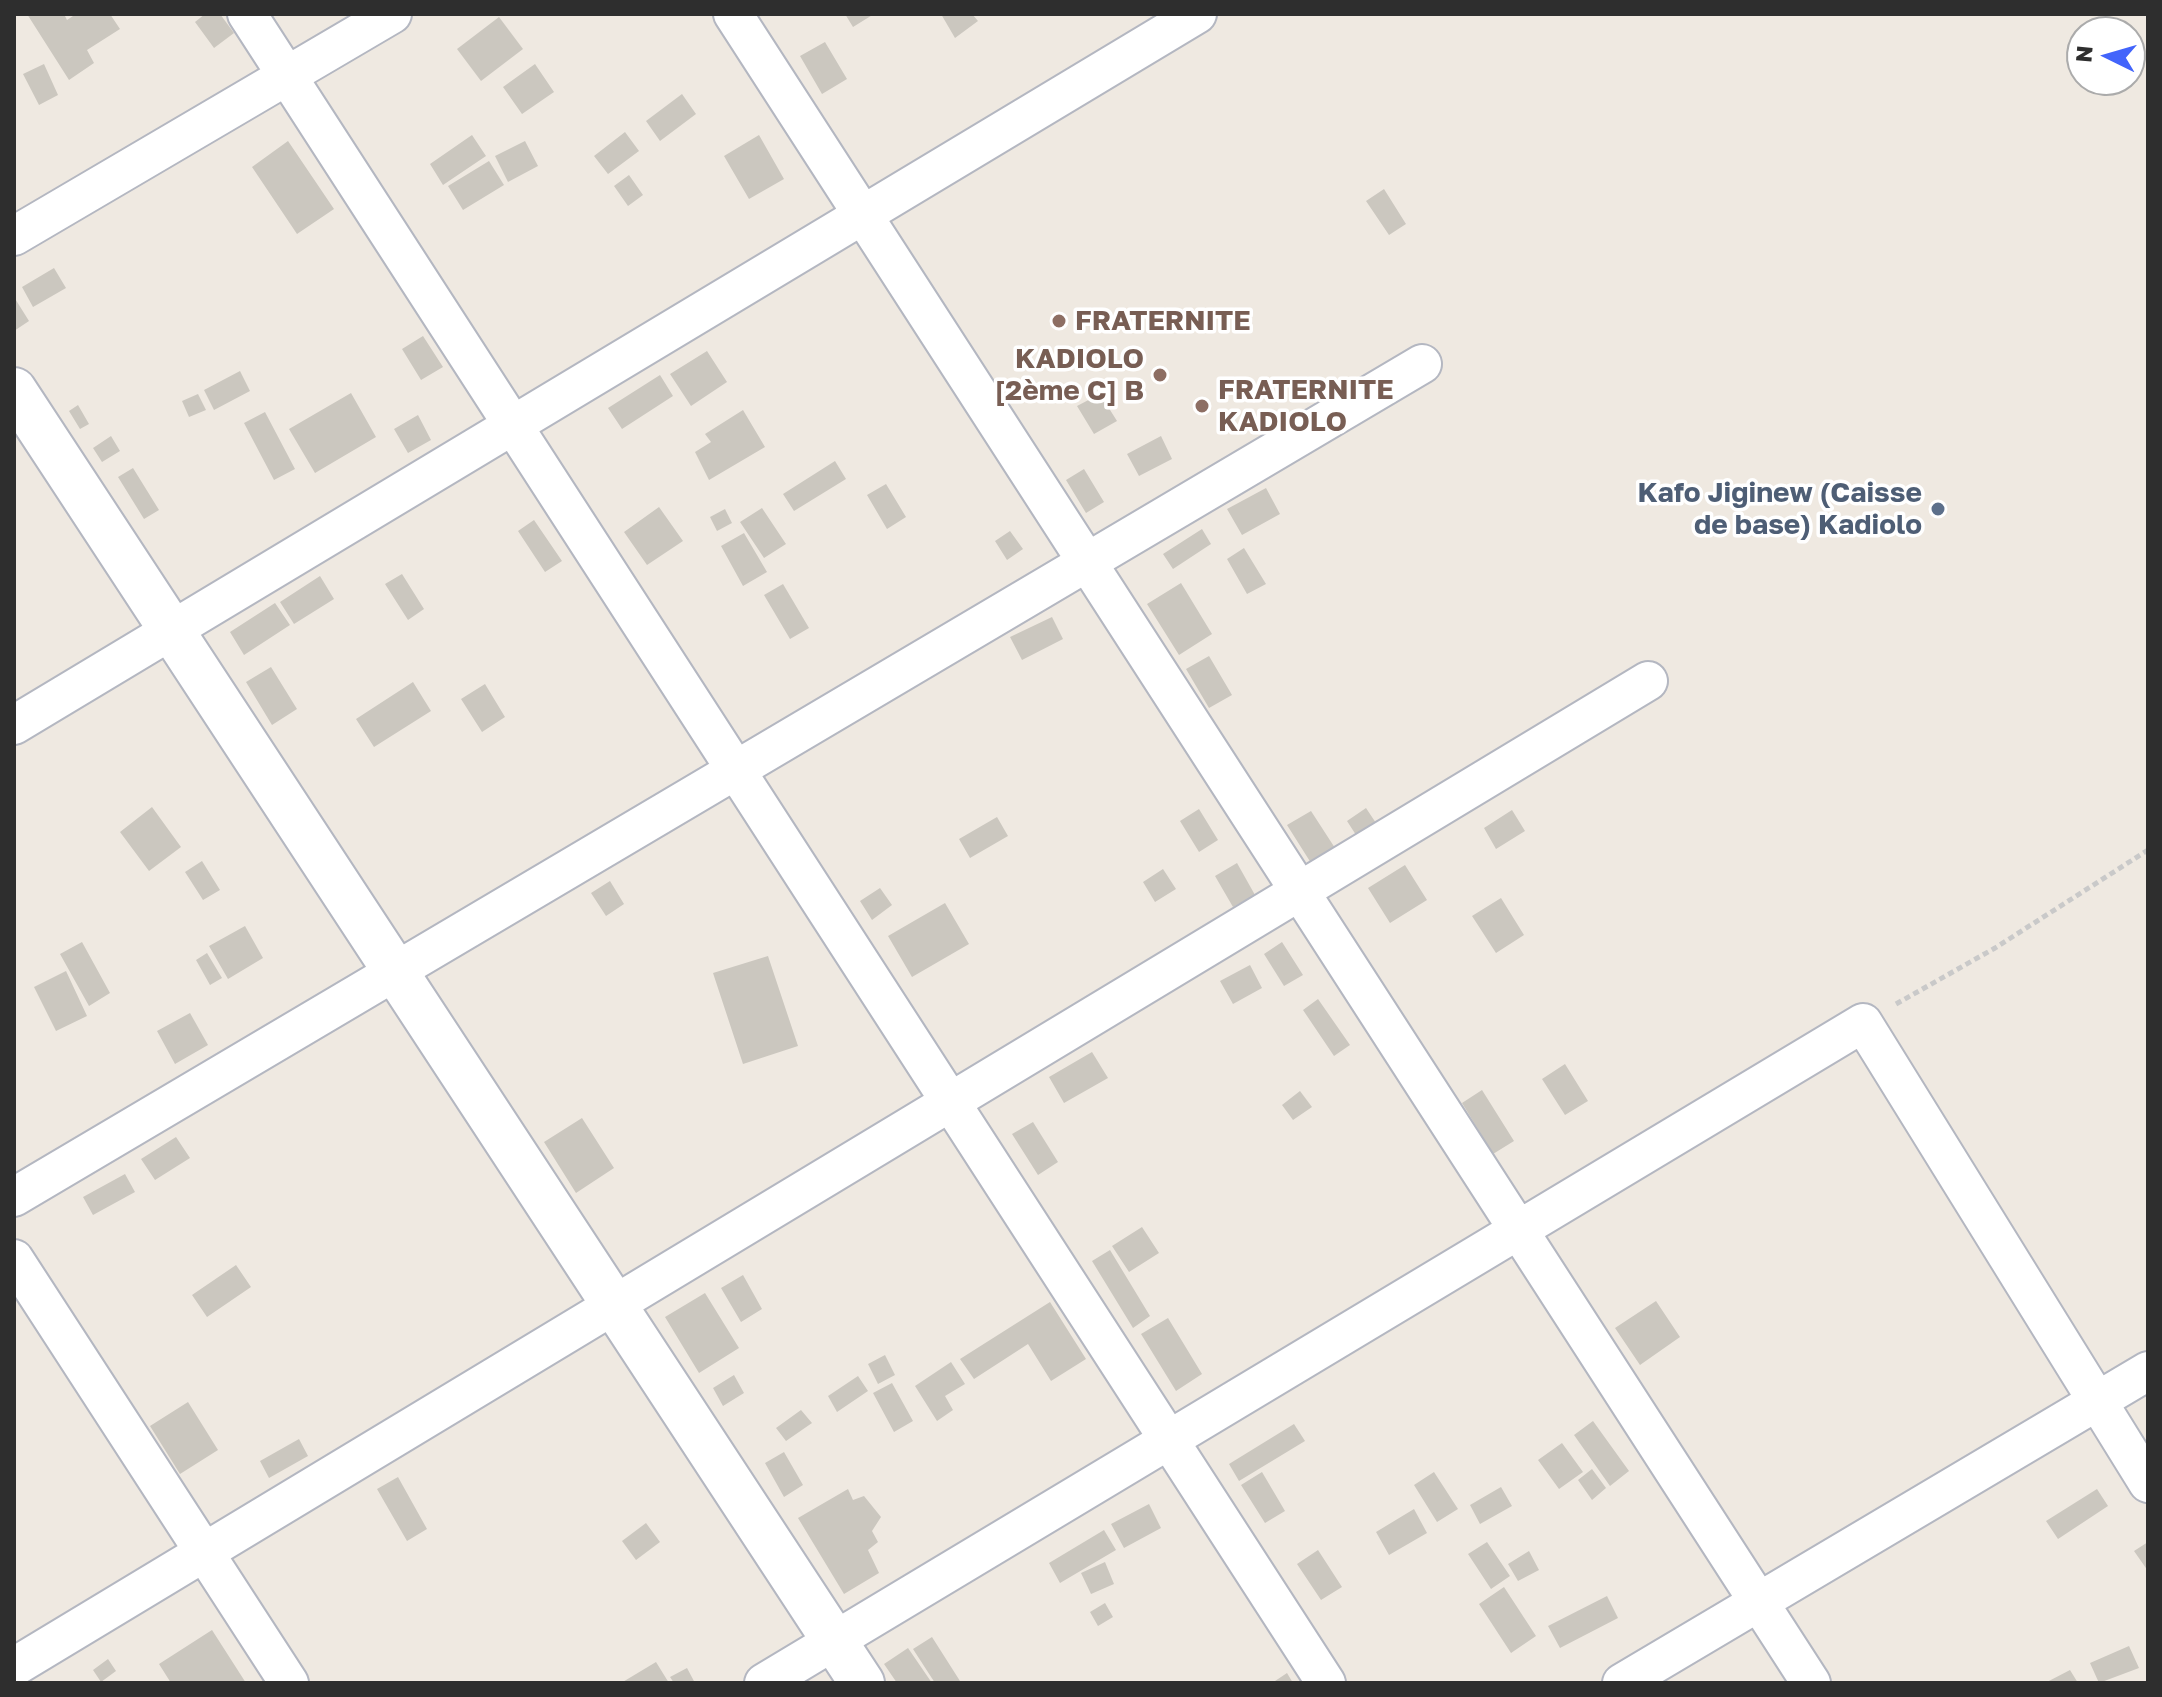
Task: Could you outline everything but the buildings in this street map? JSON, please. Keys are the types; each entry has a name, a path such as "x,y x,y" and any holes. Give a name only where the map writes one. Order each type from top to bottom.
{"main road":[{"path":"14,390 862,1683"}],"street":[{"path":"247,14 1326,1683"},
{"path":"14,236 392,14"},
{"path":"733,14 1761,1601 1811,1683"},
{"path":"14,725 1197,14"},
{"path":"14,1197 1422,364"},
{"path":"14,1667 1648,681"},
{"path":"764,1683 1863,1023 2148,1483"},
{"path":"14,1259 289,1683"},
{"path":"1622,1683 2148,1371"}],"path":[{"path":"1863,1023 1995,948 2148,850"}],"place":[{"name":"FRATERNITE","path":"1059,321"},
{"name":"KADIOLO [2ème C] B","path":"1160,375"},
{"name":"FRATERNITE KADIOLO","path":"1202,406"},
{"name":"Kafo Jiginew (Caisse de base) Kadiolo","path":"1938,509"}]}
